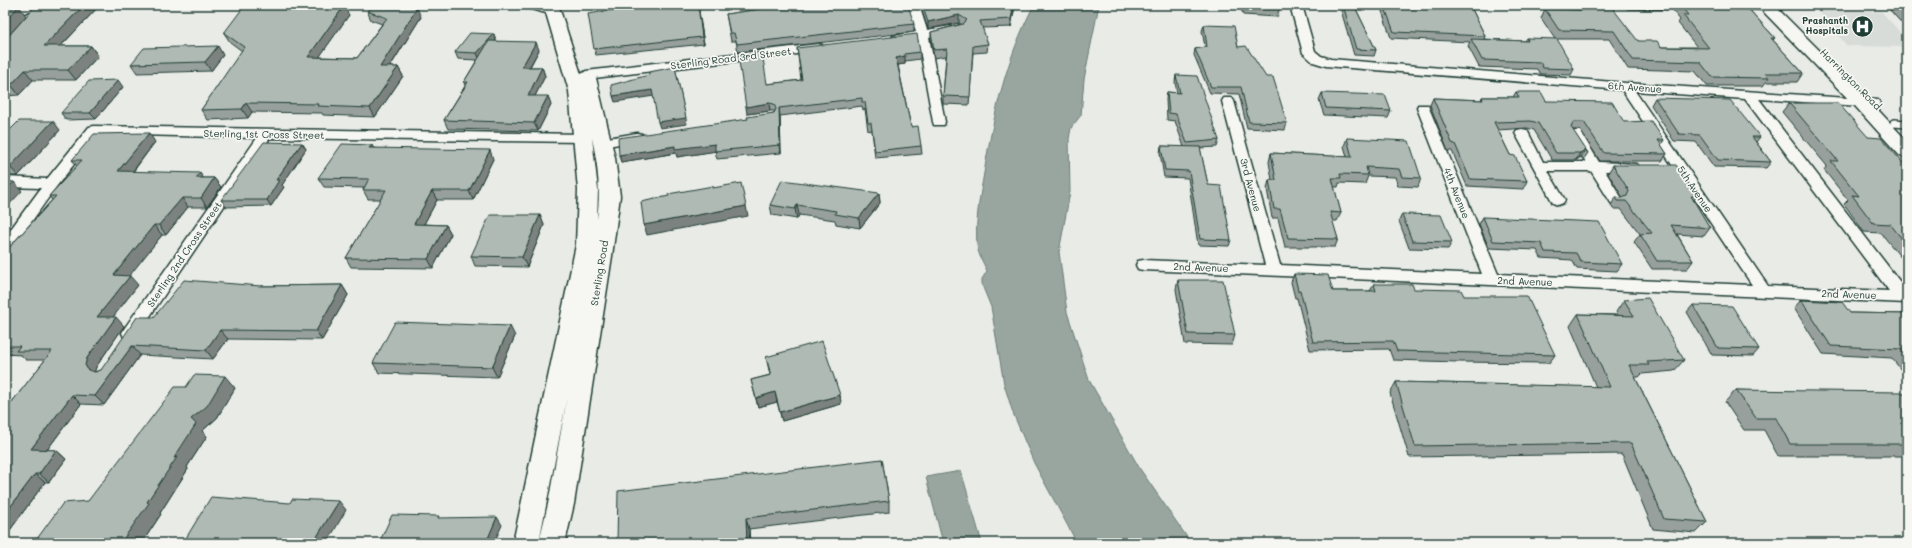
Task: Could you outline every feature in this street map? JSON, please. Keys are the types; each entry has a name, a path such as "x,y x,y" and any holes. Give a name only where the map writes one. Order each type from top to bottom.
{"main road":[{"name":"Harrington Road","path":"1772,6 1867,102 1901,124 1907,136"},
{"name":"Sterling Road","path":"526,543 586,245 592,140 586,75 549,7"},
{"name":"Sterling Road","path":"549,7 578,91 610,196 561,504 552,543"},
{"path":"5,14 34,10"},
{"path":"1867,102 1907,152"}],"street":[{"path":"34,10 44,5"},
{"path":"913,5 923,36 939,122"},
{"name":"6th Avenue","path":"1296,5 1310,53 1317,58 1330,63 1749,95 1867,102"},
{"path":"1628,5 1772,6"},
{"path":"884,40 923,36 960,28"},
{"name":"Sterling Road 3rd Street","path":"586,75 829,47"},
{"name":"5th Avenue","path":"1626,86 1764,290"},
{"path":"1749,95 1904,296"},
{"name":"3rd Avenue","path":"1228,100 1274,270"},
{"name":"4th Avenue","path":"1423,108 1492,279"},
{"name":"Sterling 1st Cross Street","path":"5,248 51,184 94,130 592,140 648,135"},
{"path":"1522,133 1558,200"},
{"name":"Sterling 2nd Cross Street","path":"120,348 266,134"},
{"path":"1575,134 1616,200"},
{"path":"1539,166 1642,167"},
{"path":"1666,168 1681,168"},
{"path":"5,182 51,184"},
{"name":"2nd Avenue","path":"1143,265 1904,296"}],"shaded area":[{"path":"1034,5 1099,5 1084,79 1081,115 1071,128 1069,139 1070,192 1059,252 1067,312 1089,380 1140,469 1191,543 1077,543 1034,463 1013,413 1004,384 991,307 982,285 982,279 987,271 978,248 977,218 988,151 1002,87 1024,25"},
{"name":"Prashanth Hospitals","path":"1817,9 1882,12 1907,40 1907,47 1847,46"},
{"path":"961,471 982,543 943,543 926,477"}],"building":[{"path":"36,5 84,5 44,46 91,46 68,70 25,70 11,85 5,86 5,40"},
{"path":"245,5 344,6 308,57 357,58 387,18 367,11 375,5 404,5 417,8 380,67 398,67 370,108 318,106 319,104 246,103 242,109 201,110 244,47 224,33"},
{"path":"657,5 698,5 702,37 594,49 588,14"},
{"path":"774,5 908,5 914,24 737,44 734,33 730,33 726,14 774,7"},
{"path":"922,5 1014,5 1011,19 980,21 988,44 973,46 970,97 943,96 947,49 934,50 931,32 963,24 967,20 959,15 928,22"},
{"path":"1279,5 1280,7 1245,6"},
{"path":"1343,5 1354,5 1376,50 1356,49"},
{"path":"1384,5 1470,5 1485,36 1394,32"},
{"path":"1578,5 1610,5 1638,41 1657,41 1661,47 1709,48 1683,15 1688,15 1680,5 1745,5 1775,38 1771,38 1803,73 1765,73 1769,78 1712,77 1700,62 1633,60 1614,31 1559,30 1545,9 1582,10"},
{"path":"19,6 5,21 5,11"},
{"path":"1204,25 1234,26 1238,47 1246,46 1266,77 1273,77 1287,123 1249,122 1241,87 1211,87 1195,49 1207,47"},
{"path":"470,33 494,34 477,53 455,52"},
{"path":"917,34 920,52 904,54 905,56 896,58 911,127 918,126 921,146 875,151 871,123 868,123 865,102 862,102 862,98 779,108 780,145 715,151 715,144 675,149 675,146 619,155 618,138 748,119 747,117 774,113 776,109 774,104 769,103 746,107 738,55 762,52 767,84 802,80 797,48"},
{"path":"1527,38 1557,39 1574,69 1543,68 1540,62 1482,60 1471,39 1528,41"},
{"path":"489,41 536,42 522,67 542,67 528,96 548,96 534,123 444,120 468,82 464,82"},
{"path":"218,46 205,62 131,64 144,48"},
{"path":"675,67 686,118 658,122 652,90 613,96 611,85 649,75 649,72"},
{"path":"1176,75 1197,76 1219,140 1187,143 1176,114 1169,113 1167,92 1180,93"},
{"path":"118,80 90,113 61,113 89,81"},
{"path":"1516,92 1541,92 1546,101 1612,102 1624,122 1651,121 1664,140 1658,140 1667,154 1604,153 1584,122 1574,122 1571,127 1588,153 1585,150 1580,153 1556,153 1538,123 1531,121 1494,122 1510,155 1515,156 1527,181 1470,179 1455,144 1452,143 1433,98 1483,100 1482,97 1519,97"},
{"path":"1322,93 1385,95 1391,111 1326,108"},
{"path":"1655,98 1730,100 1760,137 1752,137 1771,162 1718,160 1700,135 1679,134"},
{"path":"1789,103 1838,103 1868,137 1881,138 1903,163 1907,163 1907,245 1890,224 1873,223 1852,195 1859,196 1831,161 1838,161"},
{"path":"19,121 53,121 10,167 5,167 5,135"},
{"path":"149,133 118,171 200,173 196,178 214,178 201,198 182,198 159,225 154,225 114,275 130,276 97,317 116,317 87,358 85,365 88,370 95,372 101,370 137,317 154,317 184,280 261,286 342,285 316,331 220,330 206,350 132,346 95,396 72,395 31,449 56,450 39,474 35,474 5,514 5,407 8,407 52,351 16,351 20,346 5,346 5,252 56,196 49,196 82,160 72,160 94,134"},
{"path":"1347,138 1409,141 1421,178 1402,177 1399,169 1366,167 1368,175 1340,174 1341,178 1332,178 1341,213 1330,212 1338,239 1288,238 1280,209 1274,209 1269,180 1276,180 1271,153 1352,157"},
{"path":"264,142 302,143 276,180 279,180 267,200 221,200"},
{"path":"342,144 372,145 369,148 490,150 469,191 432,191 414,224 446,225 428,259 346,258 386,190 363,190 369,179 318,178"},
{"path":"1161,146 1200,147 1208,185 1221,186 1231,240 1200,239 1189,171 1165,170"},
{"path":"1613,165 1676,165 1697,196 1691,196 1710,228 1671,225 1693,261 1657,261 1640,234 1652,233 1626,201 1618,201 1616,197 1622,198 1627,196 1629,191"},
{"path":"782,180 879,193 859,218 835,214 836,211 797,205 795,209 770,205"},
{"path":"5,181 14,182 5,191"},
{"path":"741,183 746,206 644,225 641,202 669,196 668,194 713,186 713,188"},
{"path":"1402,214 1441,215 1452,242 1412,241"},
{"path":"490,215 540,215 522,257 471,256"},
{"path":"1483,217 1599,222 1622,264 1581,262 1576,253 1545,252 1541,243 1493,241"},
{"path":"1294,274 1328,275 1333,291 1376,291 1374,284 1412,284 1414,289 1461,290 1464,296 1527,296 1555,355 1397,351 1393,341 1313,342 1300,290 1298,290"},
{"path":"1178,280 1223,280 1235,335 1188,334"},
{"path":"1648,298 1684,360 1647,362 1649,365 1629,365 1707,522 1664,519 1631,443 1415,446 1396,382 1610,387 1578,314 1634,316 1624,300"},
{"path":"1801,300 1842,302 1850,313 1907,314 1907,358 1901,349 1831,346"},
{"path":"1693,305 1732,306 1759,349 1718,348"},
{"path":"395,322 510,326 492,367 373,363"},
{"path":"822,341 840,395 780,412 775,392 756,398 751,380 771,375 766,357"},
{"path":"194,375 225,376 207,406 191,419 196,424 174,458 177,457 147,502 149,503 122,541 34,543 63,503 88,501 175,387 186,387"},
{"path":"1736,390 1902,392 1907,398 1907,444 1790,444 1776,418 1756,418"},
{"path":"882,459 889,501 746,518 747,543 617,543 618,491"},
{"path":"211,497 290,503 292,499 339,501 313,543 183,543"},
{"path":"392,515 439,516 438,518 497,517 486,543 379,543"}],"place":[{"name":"Prashanth Hospitals","path":"1863,26"}]}
